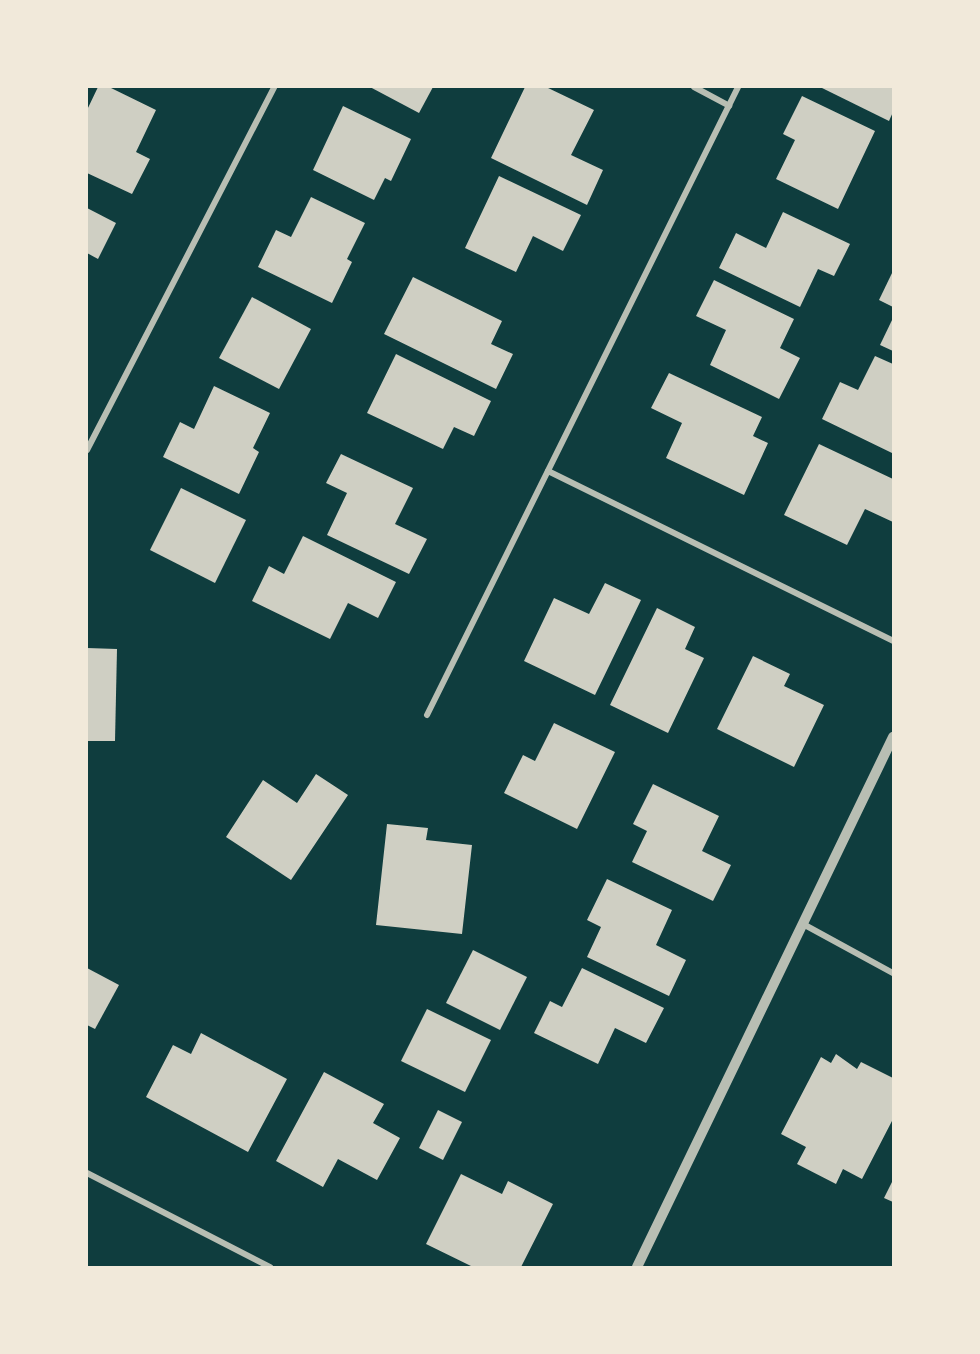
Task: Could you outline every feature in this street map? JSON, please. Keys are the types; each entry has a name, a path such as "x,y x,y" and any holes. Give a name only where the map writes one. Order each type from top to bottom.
{"street":[{"path":"87,450 274,87"},
{"path":"694,87 729,106"},
{"path":"427,715 738,87"},
{"path":"548,471 893,641"},
{"path":"637,1267 893,737"},
{"path":"803,924 893,973"},
{"path":"87,1173 270,1267"}],"building":[{"path":"98,87 109,87 156,110 136,152 150,159 132,194 87,173 87,110"},
{"path":"370,87 433,87 419,113"},
{"path":"525,87 546,87 594,110 571,155 603,170 587,205 491,158"},
{"path":"820,87 893,87 893,112 889,121"},
{"path":"802,96 875,131 838,209 776,179 795,140 783,134"},
{"path":"343,106 411,139 391,181 385,178 374,200 313,170"},
{"path":"499,176 581,215 563,251 533,236 516,272 465,248"},
{"path":"311,197 365,223 347,259 352,262 332,303 258,267 276,230 291,237"},
{"path":"87,208 116,223 98,259 87,253"},
{"path":"783,212 850,244 834,276 818,269 800,307 719,268 736,233 766,248"},
{"path":"893,271 893,307 879,300"},
{"path":"413,277 502,321 491,344 513,354 496,389 384,334"},
{"path":"714,280 794,319 780,348 800,358 779,399 710,365 726,330 696,316"},
{"path":"252,297 311,329 279,389 219,358"},
{"path":"893,318 893,351 880,345"},
{"path":"396,354 491,401 474,436 454,427 443,449 367,413"},
{"path":"875,356 893,364 892,453 822,419 840,382 858,390"},
{"path":"669,373 762,417 753,436 768,443 744,495 666,458 682,423 651,408"},
{"path":"214,386 270,413 253,448 259,452 239,494 163,457 180,422 194,429"},
{"path":"819,444 893,479 893,522 865,509 847,545 784,515"},
{"path":"341,454 413,488 395,524 427,539 409,574 327,535 347,493 326,483"},
{"path":"181,488 246,520 215,583 150,550"},
{"path":"303,536 396,582 378,618 348,603 330,639 252,601 269,566 284,574"},
{"path":"605,583 641,600 595,695 524,661 554,598 589,614"},
{"path":"657,608 695,627 685,649 704,658 668,733 610,705"},
{"path":"87,648 117,649 115,741 87,741"},
{"path":"753,656 790,674 784,686 824,705 794,767 717,729"},
{"path":"554,723 615,752 577,829 504,793 523,755 535,761"},
{"path":"316,774 348,795 291,880 226,837 263,780 297,803"},
{"path":"653,784 719,816 702,851 731,865 713,901 632,862 647,831 633,824"},
{"path":"387,824 428,828 426,840 472,845 462,934 376,925"},
{"path":"607,879 672,910 656,945 686,960 669,996 587,957 601,927 587,920"},
{"path":"473,950 527,977 500,1030 446,1003"},
{"path":"87,968 119,985 95,1029 87,1025"},
{"path":"582,968 664,1008 646,1043 615,1028 598,1064 534,1033 550,1001 562,1007"},
{"path":"427,1009 491,1040 465,1092 401,1061"},
{"path":"201,1033 287,1079 248,1152 146,1097 173,1045 191,1054"},
{"path":"836,1054 857,1069 861,1062 893,1078 893,1119 862,1179 843,1169 836,1184 797,1164 806,1147 781,1134 821,1057 831,1063"},
{"path":"324,1072 384,1104 373,1123 400,1138 377,1180 338,1159 323,1187 276,1161"},
{"path":"438,1110 462,1122 443,1160 419,1148"},
{"path":"461,1174 502,1194 508,1181 553,1204 521,1267 473,1267 426,1244"},
{"path":"893,1180 893,1202 884,1198"}]}
